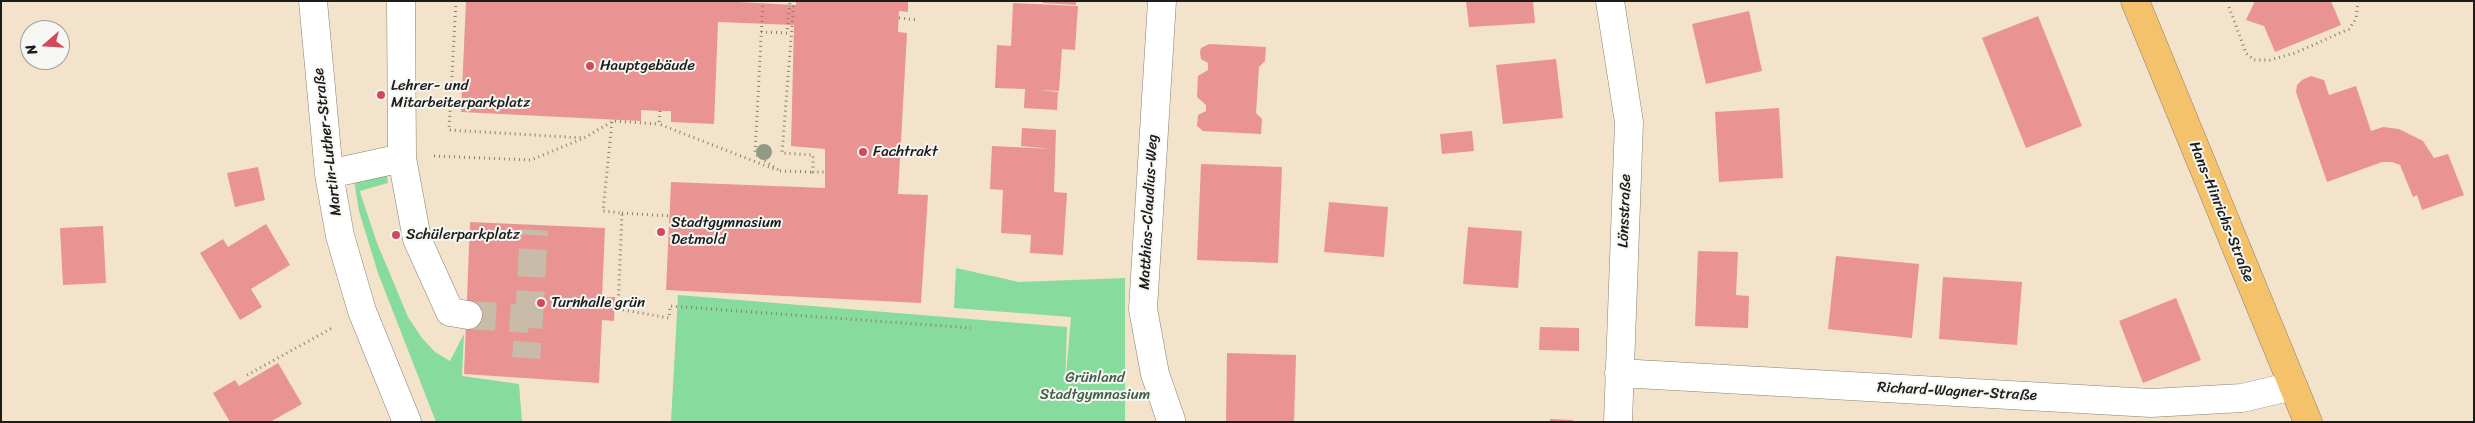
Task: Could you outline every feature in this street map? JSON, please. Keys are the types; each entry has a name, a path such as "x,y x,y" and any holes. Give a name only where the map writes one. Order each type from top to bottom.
{"main road":[{"name":"Hans-Hinrichs-Straße","path":"2135,1 2308,422"}],"street":[{"name":"Martin-Luther-Straße","path":"313,1 329,174 340,236 362,311 406,422"},
{"path":"401,1 413,157 417,239 450,312 468,315"},
{"name":"Matthias-Claudius-Weg","path":"1162,1 1143,310 1155,374 1172,420"},
{"name":"Lönsstraße","path":"1610,1 1628,122 1618,422"},
{"path":"329,174 413,157"},
{"name":"Richard-Wagner-Straße","path":"1619,374 2151,403 2242,398 2293,386"}],"path":[{"path":"456,1 449,130 584,138"},
{"path":"763,1 755,154 780,171"},
{"path":"790,1 791,17 782,153 813,155 813,172"},
{"path":"761,32 788,33 794,1"},
{"path":"2229,7 2246,53 2254,60 2270,60 2295,53 2349,29 2356,19 2358,1"},
{"path":"899,18 918,20"},
{"path":"659,124 660,110"},
{"path":"413,157 531,160 584,138 613,121 659,124 780,171 824,172"},
{"path":"613,121 603,211 669,216"},
{"path":"622,213 616,309 669,318 670,306 970,328"},
{"path":"247,375 362,311"}],"green space":[{"path":"374,172 387,176 388,183 360,191 377,243 408,317 422,338 435,352 450,361 464,334 462,376 519,384 522,422 436,422 378,273 359,211 353,174"},
{"name":"Grünland Stadtgymnasium","path":"956,268 1019,282 1125,278 1125,422 671,422 678,295 1067,327 1065,387 1071,317 954,308"}],"building":[{"name":"Fachtrakt","path":"466,1 719,1 796,5 796,1 908,1 908,12 899,11 898,32 907,33 898,194 928,195 921,303 666,290 671,182 825,188 825,149 791,146 794,25 718,22 714,124 671,122 671,111 641,110 641,121 461,112"},
{"path":"1043,1 1076,1 1076,5 1043,3"},
{"path":"1466,1 1533,1 1535,23 1469,27"},
{"path":"2255,1 2331,1 2341,25 2275,52 2264,26 2246,20"},
{"path":"1013,3 1078,6 1075,50 1062,49 1059,91 1039,90 1058,92 1057,110 1024,108 1025,89 995,88 997,45 1011,46"},
{"path":"1749,11 1762,71 1706,84 1692,24"},
{"path":"2038,16 2082,126 2026,148 1982,38"},
{"path":"1209,44 1266,47 1265,61 1259,67 1256,113 1262,119 1261,134 1203,131 1197,126 1198,115 1206,111 1206,105 1197,97 1198,76 1208,70 1208,63 1201,59 1200,52 1201,48"},
{"path":"1556,59 1563,118 1503,124 1496,65"},
{"path":"2311,76 2324,80 2329,95 2356,86 2371,131 2383,127 2399,129 2423,141 2434,158 2448,154 2464,195 2422,210 2417,195 2413,197 2400,165 2392,162 2382,162 2327,182 2296,92 2297,85 2302,80"},
{"path":"1779,108 1783,178 1719,182 1715,112"},
{"path":"1022,128 1056,130 1054,192 1067,193 1063,255 1030,253 1031,235 1001,233 1003,190 990,189 992,146 1053,149 1021,146"},
{"path":"1472,131 1474,151 1442,154 1440,134"},
{"path":"1201,164 1282,167 1278,263 1197,260"},
{"path":"258,167 265,200 235,207 227,173"},
{"path":"1329,202 1388,207 1384,257 1324,252"},
{"name":"Turnhalle grün","path":"470,222 605,228 602,297 615,297 614,321 602,320 599,383 464,374"},
{"path":"266,224 290,265 251,289 262,307 240,320 200,253 223,239 228,247"},
{"path":"103,226 106,283 63,285 60,228"},
{"path":"1468,227 1522,231 1518,288 1463,284"},
{"path":"1698,251 1738,252 1736,295 1749,296 1748,328 1695,326"},
{"path":"1836,256 1919,264 1912,338 1828,329"},
{"path":"1943,277 2022,282 2017,345 1939,339"},
{"path":"2176,298 2201,360 2143,383 2119,321"},
{"path":"1540,327 1579,328 1579,351 1539,350"},
{"path":"1227,353 1296,355 1294,422 1226,422"},
{"path":"278,363 302,404 270,422 230,422 213,393 235,380 239,386"},
{"path":"1550,419 1573,420 1572,422 1550,422"}],"tunnel":[{"path":"529,319 534,230"},
{"path":"468,315 529,319 526,358"}],"place":[{"name":"Hauptgebäude","path":"590,66"},
{"name":"Lehrer- und Mitarbeiterparkplatz","path":"381,95"},
{"name":"Fachtrakt","path":"863,152"},
{"name":"Stadtgymnasium Detmold","path":"661,232"},
{"name":"Schülerparkplatz","path":"396,235"},
{"name":"Turnhalle grün","path":"541,303"}]}
